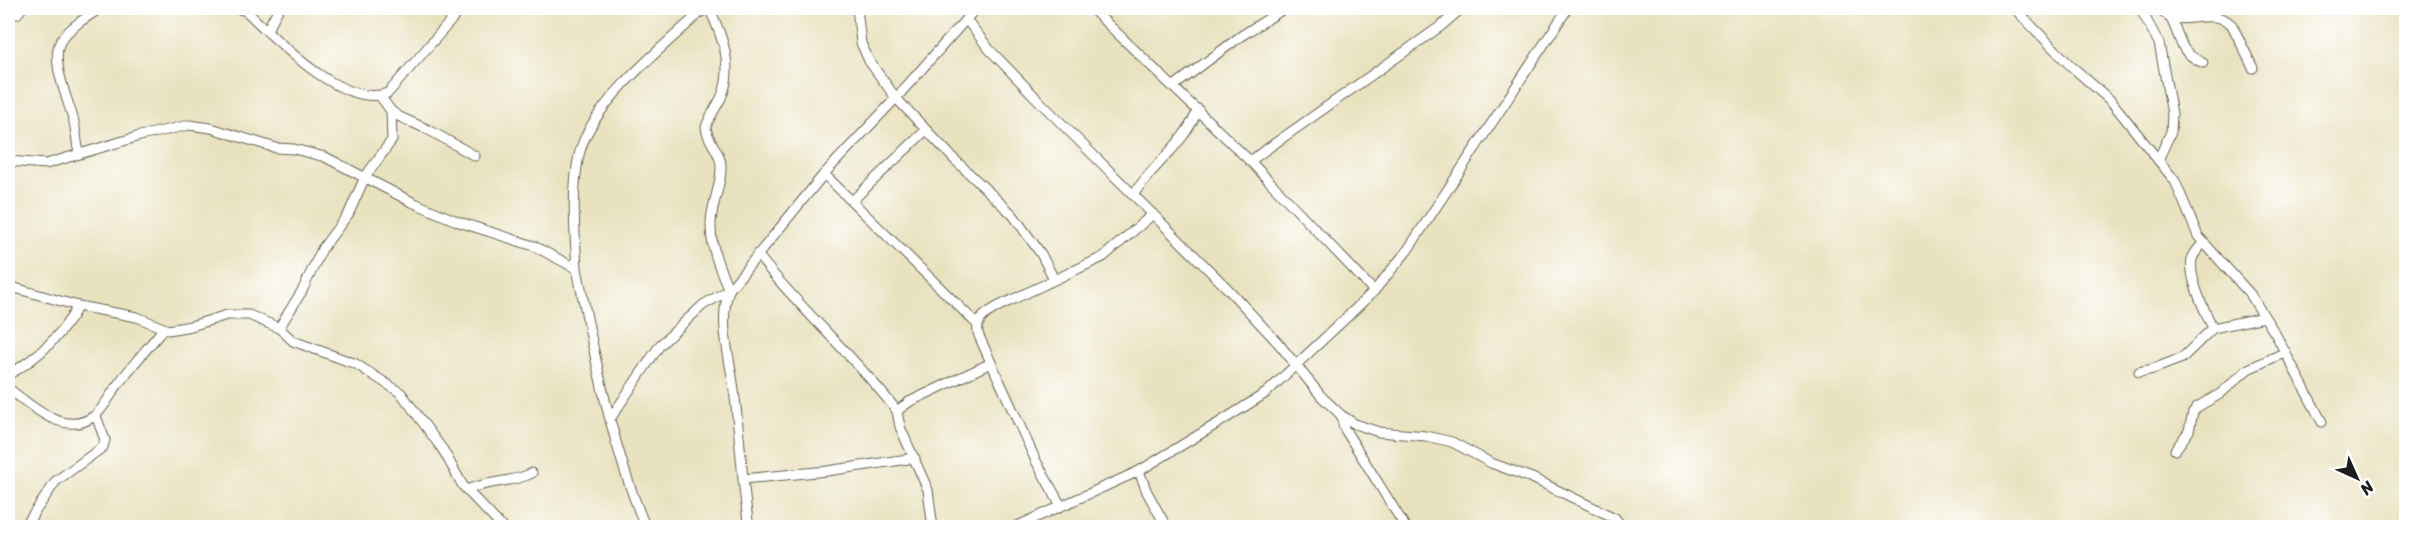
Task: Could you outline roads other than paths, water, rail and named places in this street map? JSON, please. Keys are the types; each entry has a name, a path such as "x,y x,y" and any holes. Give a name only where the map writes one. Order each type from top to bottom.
{"street":[{"path":"8,14 17,14 22,8"},
{"path":"79,154 57,51 61,41 70,30 101,8"},
{"path":"236,8 246,11 299,61 328,80 370,97 388,93 462,8"},
{"path":"267,30 279,8"},
{"path":"646,528 610,419 577,269 574,193 579,154 599,112 618,89 707,8 718,26 727,61 727,80 706,128 709,140 722,163 710,225 717,262 729,290 724,308 724,323 734,389 749,528"},
{"path":"857,8 861,43 869,61 896,98 954,159 1013,215 1041,254 1054,279"},
{"path":"610,419 660,345 703,305 729,290 824,174 976,8"},
{"path":"1093,9 1108,8"},
{"path":"1174,86 1241,36 1285,8"},
{"path":"1250,161 1441,26 1462,8"},
{"path":"1013,528 1139,471 1266,393 1374,291 1407,251 1568,8"},
{"path":"2014,8 2070,65 2111,101 2175,181 2193,227 2203,243 2250,294 2286,352 2322,422"},
{"path":"2140,8 2159,43 2172,114 2171,132 2158,160"},
{"path":"2158,8 2171,18 2181,20 2220,17 2227,20 2232,25 2253,68"},
{"path":"1093,9 1250,161 1374,291"},
{"path":"2171,18 2182,49 2192,58 2203,63"},
{"path":"966,19 989,49 1227,288 1280,344 1321,396 1341,415 1354,424 1379,432 1426,436 1452,442 1491,463 1532,478 1615,518 1623,528"},
{"path":"380,96 391,111 475,156"},
{"path":"1134,194 1145,178 1189,130 1198,110"},
{"path":"279,328 302,291 322,249 354,205 365,177 392,140 391,111"},
{"path":"8,161 46,164 189,125 211,128 276,148 312,152 412,202 459,222 534,246 577,269"},
{"path":"852,201 926,130"},
{"path":"824,174 977,324"},
{"path":"1061,506 1044,476 991,363 976,329 977,324 985,314 999,306 1103,257 1153,214"},
{"path":"2203,243 2193,256 2191,268 2204,309 2213,328"},
{"path":"757,254 775,278 866,371 897,411 900,427 928,490 933,528"},
{"path":"8,285 78,306 137,317 164,329 172,330 191,326 227,315 239,314 260,318 279,328 293,341 356,364 401,393 433,434 467,490 503,528"},
{"path":"8,375 53,343 78,306"},
{"path":"2139,372 2182,358 2213,328 2264,317"},
{"path":"8,388 55,420 69,423 82,422 96,416 133,364 164,329"},
{"path":"2175,450 2189,431 2193,412 2197,406 2220,394 2248,369 2286,352"},
{"path":"897,411 909,402 991,363"},
{"path":"1341,415 1344,428 1406,528"},
{"path":"24,528 56,481 103,447 105,440 96,416"},
{"path":"743,479 827,471 915,458"},
{"path":"1139,471 1147,492 1167,528"},
{"path":"467,490 480,484 523,478 532,473"}]}
